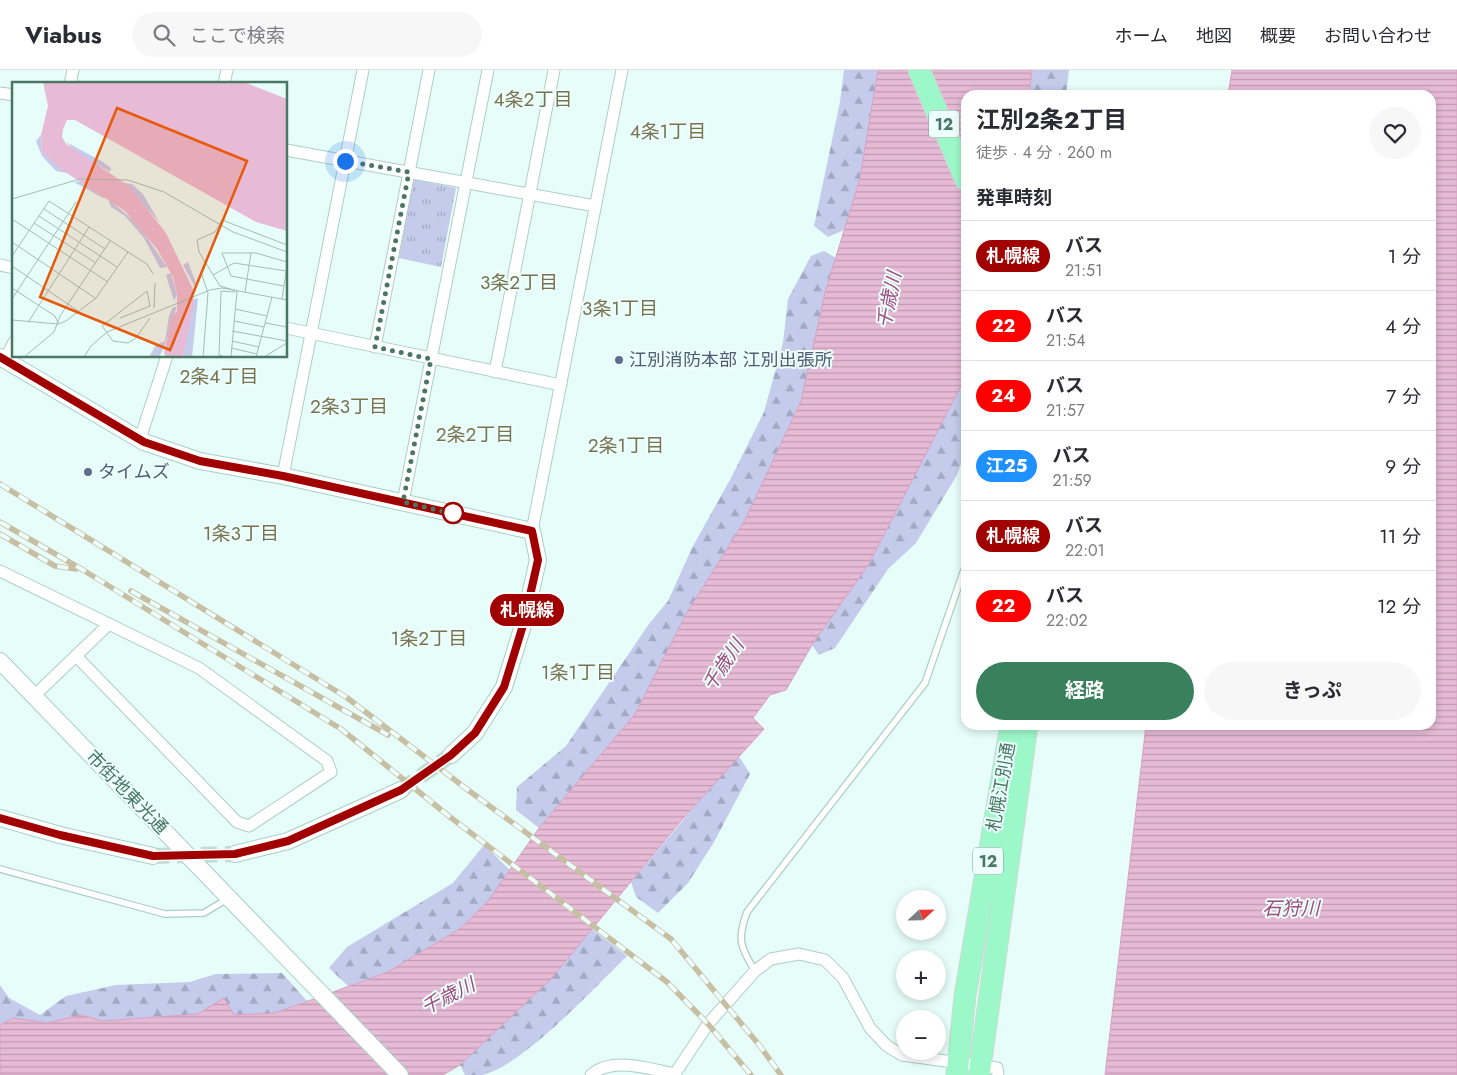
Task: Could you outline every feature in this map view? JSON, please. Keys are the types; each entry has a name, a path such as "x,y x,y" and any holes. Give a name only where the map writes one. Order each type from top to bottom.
{"highway":[{"name":"12","path":"919,70 961,168"},
{"name":"12","path":"935,70 961,128"},
{"name":"札幌江別通","path":"957,1068 965,996 1010,730"},
{"name":"札幌江別通","path":"986,1072 989,993 1026,730"}],"street":[{"path":"283,476 362,70"},
{"path":"375,347 429,70"},
{"path":"403,502 488,70"},
{"path":"495,372 554,70"},
{"path":"451,755 475,733 504,687 524,622 538,560 532,531 622,70"},
{"path":"288,150 595,206"},
{"path":"288,328 560,385"},
{"path":"12,345 2,358 140,439 200,461 283,476 532,531"},
{"path":"140,439 166,358"},
{"path":"0,571 199,668 327,761 331,772 249,826 237,822 76,656"},
{"path":"34,696 109,624"},
{"name":"市街地東光通","path":"0,661 400,1075"},
{"path":"235,854 288,841 401,790"},
{"name":"市街地東光通","path":"0,818 60,835 153,856"},
{"path":"591,1075 599,1068 626,1065 674,1074 708,1024 755,971 771,960 799,954 825,960 843,978 870,1028 887,1046 902,1055 957,1068 986,1072"}],"lane":[{"path":"755,971 742,952 740,933 747,912 925,683 961,579"},
{"path":"0,869 165,914 204,913 229,898"}],"green space":[{"path":"844,70 878,70 860,178 844,230 828,237 814,226 840,102"},
{"path":"1032,70 1069,70 1067,90 1030,90"},
{"path":"413,179 456,188 441,267 399,258"},
{"path":"824,251 836,258 825,293 801,401 745,520 686,614 635,714 539,828 516,810 517,787 566,746 649,624 668,601 692,548 732,476 764,412 783,343 788,299 811,256"},
{"path":"961,386 961,464 957,475 916,543 888,569 835,648 819,655 812,645 869,564"},
{"path":"738,755 750,774 714,842 688,883 658,913 636,897 631,882"},
{"path":"484,845 511,871 488,901 461,928 388,972 348,986 329,968 347,947 453,883"},
{"path":"592,929 627,956 578,1005 516,1058 497,1069 481,1075 465,1075 460,1065 551,979"},
{"path":"282,973 307,1001 275,1013 234,1015 224,999 198,1014 103,1021 81,1015 47,1023 13,1018 0,1025 0,985 9,998 40,1015 66,996 116,985 190,982 216,974"}],"water":[{"name":"千歳川","path":"878,70 1032,70 1030,90 961,90 961,386 869,564 812,645 786,690 770,695 753,718 764,729 680,822 551,979 460,1065 443,1075 0,1075 0,1025 13,1018 47,1023 81,1015 103,1021 198,1014 224,998 234,1015 275,1013 388,972 461,928 488,901 539,828 635,714 686,614 745,520 801,401 825,293 860,178"},
{"name":"石狩川","path":"1232,70 1457,70 1457,1075 1105,1075 1145,730 1436,730 1436,90 1229,90"}],"tunnel":[{"path":"401,790 451,755"},
{"path":"153,856 235,854"}],"railway":[{"path":"0,484 346,697 472,793 671,939 760,1046 781,1075"},
{"path":"0,522 83,570 341,729 450,817 667,982 708,1024 751,1075"},
{"path":"0,534 55,566 76,569"},
{"path":"131,591 388,735"}],"bus line":[{"name":"札幌線","path":"0,357 144,442 200,461 283,476 532,531 538,560 524,622 504,687 475,733 451,755 401,790 288,841 235,854 153,856 60,835 0,818"}],"place":[{"name":"江別消防本部 江別出張所","path":"619,360"},
{"name":"タイムズ","path":"88,472"}],"district":[{"name":"4条2丁目","path":"533,99"},
{"name":"4条1丁目","path":"668,131"},
{"name":"3条2丁目","path":"519,282"},
{"name":"3条1丁目","path":"620,308"},
{"name":"2条4丁目","path":"219,376"},
{"name":"2条3丁目","path":"349,406"},
{"name":"2条2丁目","path":"475,434"},
{"name":"2条1丁目","path":"626,445"},
{"name":"1条3丁目","path":"241,533"},
{"name":"1条2丁目","path":"429,638"},
{"name":"1条1丁目","path":"578,672"}],"route":[{"path":"345,161 409,172 375,347 431,359 403,502 455,514 453,513"}]}
